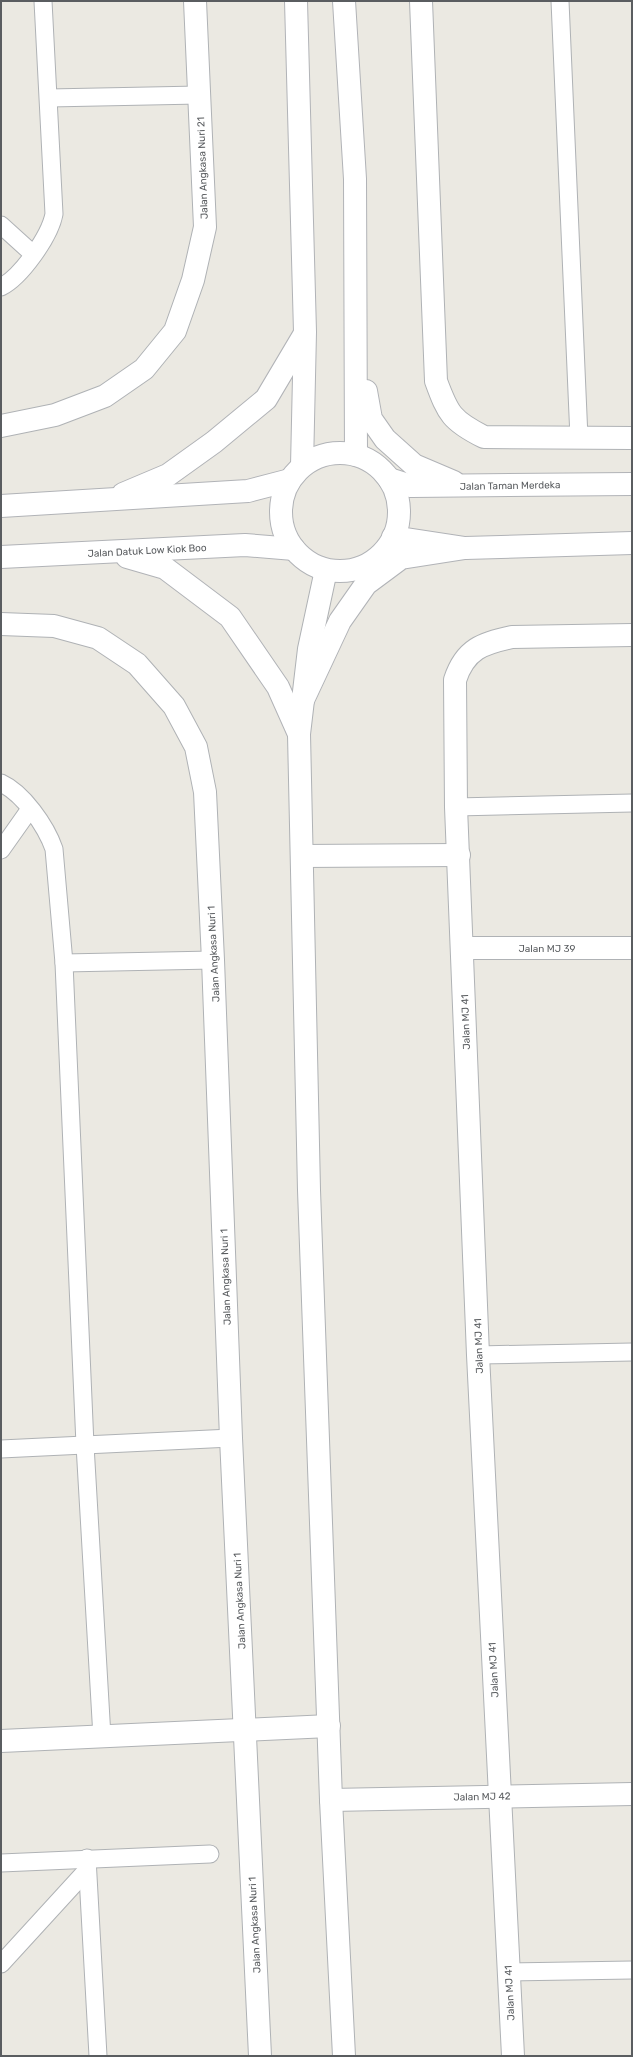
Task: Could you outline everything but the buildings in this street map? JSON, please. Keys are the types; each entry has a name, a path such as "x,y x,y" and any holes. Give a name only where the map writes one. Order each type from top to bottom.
{"street":[{"name":"Jalan Angkasa Nuri 21","path":"1,426 55,415 105,396 144,369 175,331 194,280 205,227 196,1"},
{"path":"1,506 248,491 296,473 318,456 337,453 356,455 374,464 389,479 397,497 399,518 393,537 382,554 366,566 346,571 326,570 308,562 294,549 286,537 281,515 284,493 296,473 305,332 296,1"},
{"path":"344,1 355,179 356,455"},
{"path":"421,1 436,381 446,408 462,426 484,437 632,438"},
{"path":"355,322 371,419 385,439 414,465 463,486"},
{"path":"109,500 168,475 214,442 266,399 305,332"},
{"name":"Jalan Taman Merdeka","path":"389,479 411,486 632,484"},
{"path":"393,537 465,548"},
{"path":"303,700 340,621 366,584 401,558 465,548 632,543"},
{"name":"Jalan Datuk Low Kiok Boo","path":"1,556 245,545 294,549"},
{"path":"108,552 165,568 230,617 278,687 299,734"},
{"path":"326,570 309,649 299,734 309,1190 329,1726 344,2056"},
{"name":"Jalan Angkasa Nuri 1","path":"1,624 54,626 98,638 138,664 174,706 196,746 205,792 213,960 231,1438 260,2056"},
{"name":"Jalan MJ 41","path":"512,2056 498,1796 478,1355 456,807 454,680 459,665 466,656 480,647 496,640 512,637 632,635"},
{"path":"302,856 458,854"},
{"name":"Jalan MJ 39","path":"462,948 632,948"},
{"path":"1,1741 329,1726"},
{"name":"Jalan MJ 42","path":"332,1800 632,1794"}],"lane":[{"path":"1,287 16,276 33,254 47,231 54,214 43,1"},
{"path":"560,1 579,438"},
{"path":"49,98 199,95"},
{"path":"1,225 33,254"},
{"path":"1,783 12,788 30,809 49,834 54,849 64,963 85,1445 102,1737"},
{"path":"456,807 632,803"},
{"path":"1,850 30,809"},
{"path":"64,963 213,960"},
{"path":"478,1355 632,1352"},
{"path":"1,1449 231,1438"},
{"path":"1,1863 87,1864 210,1854"},
{"path":"1,1964 87,1864"},
{"path":"87,1864 98,2056"},
{"path":"507,1972 632,1970"}]}
